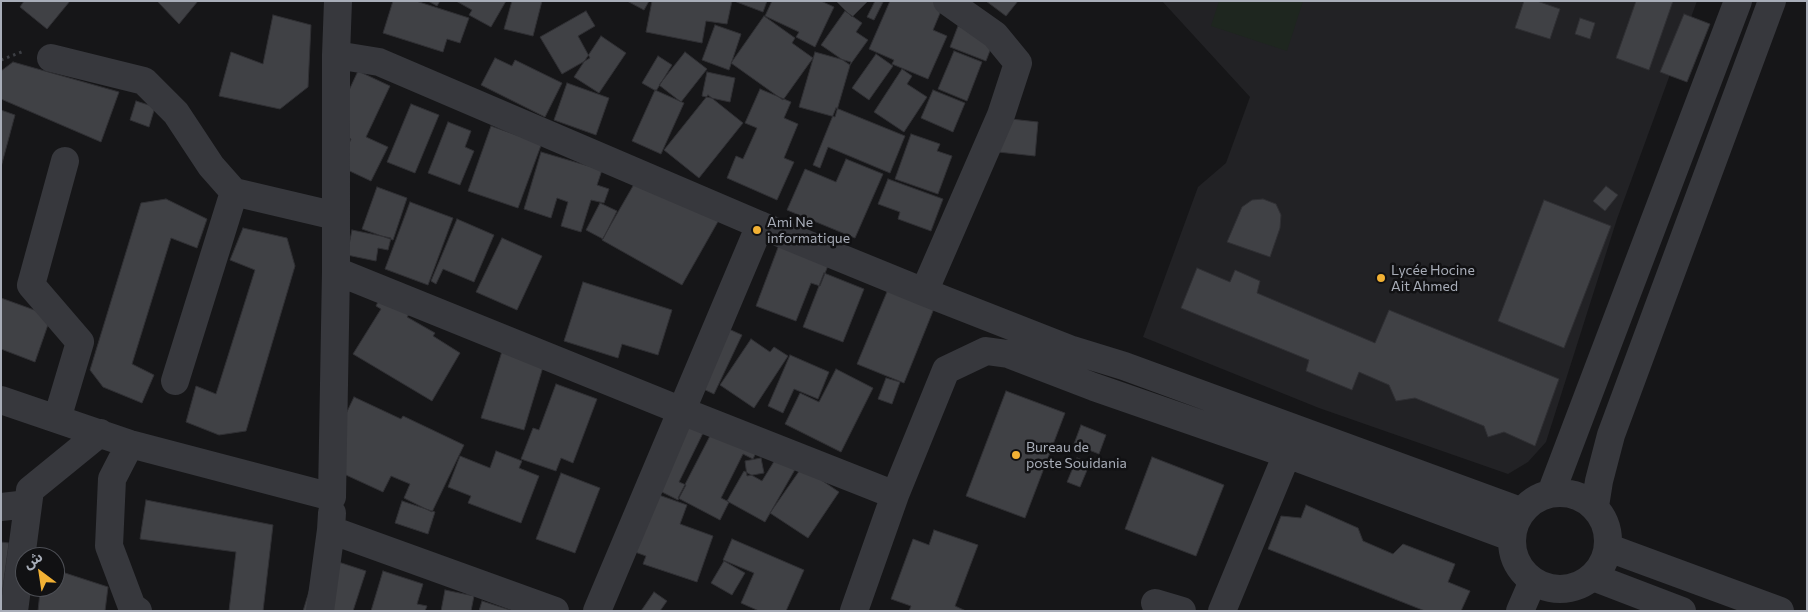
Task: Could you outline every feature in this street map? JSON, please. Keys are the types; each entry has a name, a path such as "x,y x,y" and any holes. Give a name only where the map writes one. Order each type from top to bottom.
{"street":[{"path":"320,611 331,530 332,497 338,1"},
{"path":"924,292 1001,115 1018,63 995,35 947,1"},
{"path":"1551,493 1738,1"},
{"path":"1594,506 1598,481 1611,435 1772,1"},
{"path":"336,55 379,62 760,225 1072,350 1124,366 1520,511"},
{"path":"51,58 144,81 176,113 211,166 234,192 336,216"},
{"path":"57,419 80,342 31,285 65,161"},
{"path":"175,381 234,192"},
{"path":"597,611 760,225"},
{"path":"336,271 895,495"},
{"path":"854,611 895,495 946,370 986,351 1008,354 1094,387 1288,454 1512,537"},
{"path":"1,400 130,444 332,497"},
{"path":"14,611 30,490 100,434"},
{"path":"130,444 112,479 109,546 132,607 138,611"},
{"path":"1222,611 1288,454"},
{"path":"1567,492 1582,497 1594,506 1604,518 1609,533 1609,548 1604,564 1593,577 1559,600 1548,588 1533,581 1521,569 1513,554 1512,537 1520,511 1536,498 1551,493 1567,492"},
{"path":"1,507 28,504"},
{"path":"331,530 555,611"},
{"path":"1609,548 1780,611"},
{"path":"1593,577 1682,611"},
{"path":"1520,611 1533,581"},
{"path":"1156,603 1182,611"}],"shaded area":[{"name":"Lycée Hocine Ait Ahmed","path":"1162,1 1697,1 1617,219 1546,442 1528,462 1508,474 1319,408 1143,337 1198,187 1226,163 1250,97"},
{"path":"1219,1 1303,1 1287,51 1211,26"}],"building":[{"path":"24,1 70,1 47,29 20,7"},
{"path":"157,1 198,1 179,24"},
{"path":"393,1 416,1 469,18 460,43 447,39 443,52 383,33"},
{"path":"428,1 440,1 437,6"},
{"path":"456,1 506,1 491,27 469,15 472,10"},
{"path":"512,1 542,1 533,36 504,29"},
{"path":"627,1 649,1 644,10"},
{"path":"652,1 732,1 727,24 706,21 702,43 646,32"},
{"path":"734,1 767,1 763,12"},
{"path":"772,1 821,1 834,7 815,47 796,37 799,32 765,16"},
{"path":"836,1 868,1 852,17"},
{"path":"875,1 883,2 874,20 867,17"},
{"path":"890,1 933,1 943,6 933,30 947,36 928,79 892,64 894,60 869,49"},
{"path":"986,1 1018,1 1006,16"},
{"path":"1524,1 1537,1 1560,9 1550,39 1515,28"},
{"path":"1636,1 1673,1 1649,70 1616,58"},
{"path":"586,11 595,26 578,36 590,58 562,74 540,37"},
{"path":"845,11 862,23 856,32 868,40 850,65 821,45"},
{"path":"1684,14 1710,24 1687,82 1660,72"},
{"path":"273,15 311,25 308,87 280,109 219,96 231,52 263,64"},
{"path":"764,16 795,38 792,43 813,58 783,100 731,63"},
{"path":"1580,18 1595,23 1590,39 1575,34"},
{"path":"715,25 741,34 729,70 702,60"},
{"path":"958,26 994,40 986,61 950,47"},
{"path":"601,36 626,53 599,93 574,77"},
{"path":"954,51 982,62 967,101 938,89"},
{"path":"685,52 707,69 681,102 659,85"},
{"path":"815,52 851,62 835,117 799,107"},
{"path":"876,54 893,66 869,100 852,88"},
{"path":"658,56 672,65 656,91 642,83"},
{"path":"495,58 512,66 515,60 562,83 545,117 481,85"},
{"path":"13,62 119,92 101,142 1,99 1,71"},
{"path":"902,69 912,76 907,84 927,97 904,132 874,112"},
{"path":"358,71 390,86 366,137 388,147 371,181 339,166 351,139 331,129"},
{"path":"707,72 735,78 730,102 702,96"},
{"path":"567,83 609,98 596,135 554,120"},
{"path":"760,89 791,102 784,118 798,124 784,158 794,162 777,200 727,178 736,156 743,159 757,128 745,123"},
{"path":"655,90 684,103 661,154 632,141"},
{"path":"933,90 965,103 953,132 921,118"},
{"path":"708,95 743,123 699,178 664,150"},
{"path":"136,101 155,107 149,127 130,120"},
{"path":"411,104 439,115 415,173 387,162"},
{"path":"836,108 905,136 890,173 828,147 820,168 813,165"},
{"path":"1,110 15,115 1,167"},
{"path":"1002,118 1038,122 1035,156 998,152"},
{"path":"448,122 471,131 465,147 474,151 460,185 428,173"},
{"path":"491,126 525,138 543,140 518,208 468,191"},
{"path":"911,134 940,144 937,151 952,156 938,194 895,179"},
{"path":"541,152 602,170 597,185 609,189 604,203 591,200 581,232 561,226 568,202 557,198 551,218 524,209"},
{"path":"846,159 883,174 855,238 787,210 805,169 836,182"},
{"path":"637,179 720,218 682,285 602,240"},
{"path":"888,179 943,199 931,231 898,219 900,212 878,204"},
{"path":"1606,186 1618,195 1605,211 1593,201"},
{"path":"377,187 407,198 393,240 362,229"},
{"path":"166,199 207,219 197,248 171,238 132,364 154,375 142,403 103,387 90,370 141,203"},
{"path":"1263,199 1276,204 1281,215 1280,228 1270,257 1227,242 1242,207 1252,200"},
{"path":"1544,200 1611,226 1564,348 1498,321"},
{"path":"410,202 453,218 428,285 385,269"},
{"path":"600,203 617,211 603,239 586,230"},
{"path":"457,219 494,235 474,282 443,269 436,284 431,281"},
{"path":"243,228 287,238 295,266 246,431 219,435 186,422 196,386 216,394 255,270 230,260"},
{"path":"352,230 391,238 388,250 378,248 376,261 347,255"},
{"path":"502,238 542,256 517,310 476,292"},
{"path":"779,245 829,263 820,286 811,283 796,321 756,306"},
{"path":"1197,268 1230,282 1235,270 1260,281 1257,293 1375,343 1389,310 1559,379 1535,446 1504,432 1488,437 1484,426 1415,398 1396,401 1389,385 1359,372 1352,390 1306,371 1309,360 1181,308"},
{"path":"824,273 864,289 843,342 803,327"},
{"path":"583,282 672,310 658,355 622,344 618,358 564,341"},
{"path":"889,287 935,306 904,383 857,364"},
{"path":"381,296 410,313 407,317 435,333 433,336 460,353 432,401 353,354 381,309 376,306"},
{"path":"1,298 51,316 35,362 1,349"},
{"path":"713,322 742,335 714,394 686,381"},
{"path":"751,339 770,352 774,347 788,356 754,408 720,385"},
{"path":"504,345 546,357 524,430 481,418"},
{"path":"790,355 829,372 818,399 794,389 783,413 768,406"},
{"path":"836,369 873,388 841,452 785,424 800,393 819,402"},
{"path":"886,378 900,382 892,404 878,399"},
{"path":"556,384 597,399 573,463 561,458 556,471 521,459 533,428 539,430"},
{"name":"Bureau de poste Souidania","path":"1006,391 1065,413 1025,518 966,496"},
{"path":"354,397 401,419 403,416 464,445 432,512 404,498 410,484 391,476 383,492 322,464"},
{"path":"673,411 706,427 679,482 686,485 678,500 638,480"},
{"path":"1081,425 1106,435 1099,454 1074,444"},
{"path":"712,432 760,444 753,459 743,454 721,498 729,502 720,520 678,498"},
{"path":"496,451 522,461 519,468 539,476 521,523 468,503 471,496 448,487 460,456 490,468"},
{"path":"778,455 797,466 765,522 727,501 744,471 762,481"},
{"path":"1152,457 1224,485 1196,556 1125,529"},
{"path":"761,458 764,473 747,476 745,461"},
{"path":"1077,458 1090,463 1080,487 1067,482"},
{"path":"802,467 839,492 808,538 770,513"},
{"path":"561,473 600,488 575,553 536,539"},
{"path":"656,494 687,505 680,524 713,536 697,582 643,564 646,556 621,547"},
{"path":"146,500 273,525 263,611 229,611 236,552 140,539"},
{"path":"402,501 435,512 428,534 395,523"},
{"path":"1306,505 1358,528 1363,541 1393,554 1403,544 1455,564 1448,582 1470,591 1461,611 1425,611 1268,549 1281,516 1301,518"},
{"path":"934,530 978,545 955,606 966,611 909,611 911,606 891,599 913,539 929,545"},
{"path":"732,539 804,570 786,611 759,611 741,603 754,573 723,560"},
{"path":"1,542 9,543 1,602"},
{"path":"320,556 366,571 353,611 303,611"},
{"path":"724,561 745,573 732,595 711,583"},
{"path":"383,571 423,584 417,604 427,606 425,611 371,611"},
{"path":"65,573 108,587 105,611 38,611 39,597 65,597"},
{"path":"445,590 474,596 471,611 441,611"},
{"path":"654,592 667,601 660,611 641,611"},
{"path":"482,601 513,611 479,611"}],"place":[{"name":"Ami Ne informatique","path":"757,230"},
{"name":"Lycée Hocine Ait Ahmed","path":"1381,278"},
{"name":"Bureau de poste Souidania","path":"1016,455"}]}
